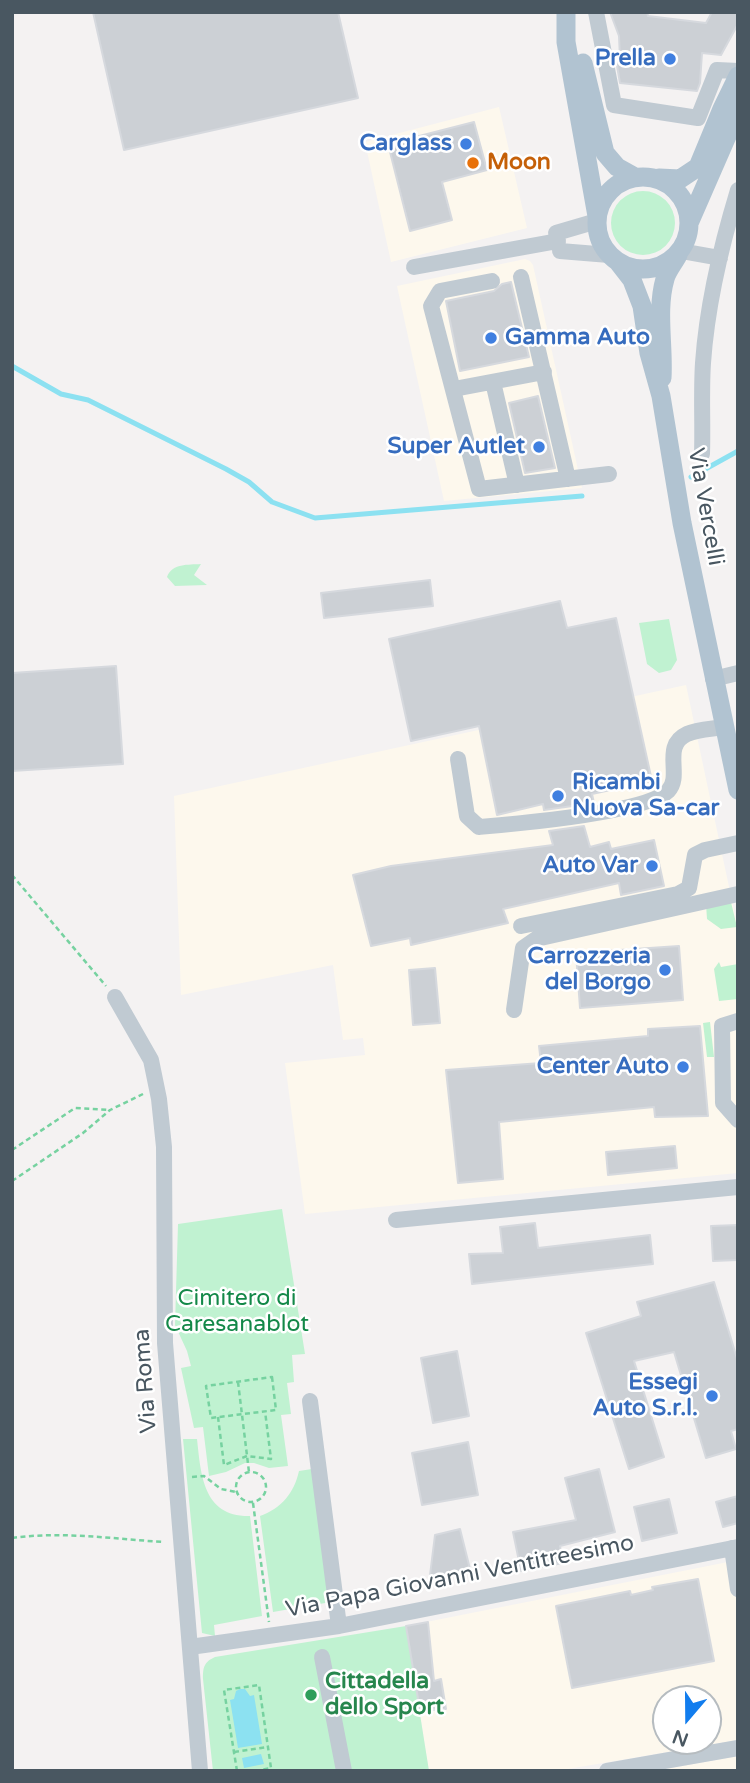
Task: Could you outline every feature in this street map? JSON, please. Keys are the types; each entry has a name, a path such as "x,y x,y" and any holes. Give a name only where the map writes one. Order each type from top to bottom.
{"main road":[{"path":"566,13 566,42 598,232 614,258 636,269 653,269 670,262 681,251 688,236 688,207 681,194 657,178"},
{"path":"566,13 583,63 605,153 617,167 635,177"},
{"path":"597,219 601,203 617,184 635,177 680,179 698,167 738,73"},
{"path":"690,220 738,111"},
{"name":"Via Vercelli","path":"661,396 663,350 660,303 666,277 681,251"},
{"name":"Via Vercelli","path":"614,258 632,280 642,306 649,354 661,396 682,523 738,790"}],"street":[{"path":"596,12 614,105 698,118 717,70 738,73"},
{"path":"702,454 703,364 709,314 738,190"},
{"path":"414,267 558,242 597,219"},
{"path":"558,242 614,258"},
{"path":"681,251 720,258"},
{"path":"521,277 568,480"},
{"path":"492,281 440,291 431,306 480,489 609,474"},
{"path":"454,389 544,372"},
{"path":"493,382 517,485"},
{"path":"713,679 738,673"},
{"path":"458,760 467,816 479,827 527,823 601,813 653,799 667,792 672,784 674,750 679,739 688,733 724,727"},
{"path":"521,926 678,894 689,888 695,855 705,850 738,843"},
{"path":"514,1010 523,948 536,939 738,894"},
{"name":"Via Roma","path":"115,997 151,1060 164,1147 165,1343 200,1771"},
{"path":"738,1021 722,1026 722,1039 723,1103 738,1120"},
{"path":"396,1220 738,1187"},
{"path":"310,1401 339,1626"},
{"path":"735,1548 738,1589"},
{"name":"Via Papa Giovanni Ventitreesimo","path":"190,1647 339,1626 735,1548"},
{"path":"322,1657 344,1771"},
{"path":"607,1771 738,1748"}],"path":[{"path":"12,875 115,997"},
{"path":"12,1181 82,1133 110,1110 157,1087"},
{"path":"12,1150 75,1108 110,1110"},
{"path":"272,1377 276,1410 265,1411 211,1418 206,1386 272,1377"},
{"path":"238,1382 249,1472"},
{"path":"218,1417 224,1465 247,1455 271,1459 265,1411"},
{"path":"236,1492 237,1480 249,1472"},
{"path":"187,1478 204,1476 221,1489 236,1492 244,1501 253,1503 264,1497 267,1487 262,1477 249,1472"},
{"path":"253,1503 271,1635"},
{"path":"12,1538 76,1535 181,1543"},
{"path":"237,1771 224,1690 259,1685 271,1768 256,1771"},
{"path":"234,1752 268,1747"}],"shaded area":[{"path":"499,107 527,228 391,262 365,142"},
{"path":"525,259 533,265 582,488 444,501 397,286"},
{"path":"686,685 738,929 738,1173 305,1214 285,1063 365,1055 363,1038 343,1040 333,965 181,995 174,796"},
{"path":"738,1560 738,1740 722,1743 722,1685 652,1685 652,1755 556,1771 429,1771 406,1626"},
{"path":"738,1756 738,1771 655,1771"}],"green space":[{"path":"643,191 661,197 669,205 675,223 669,241 661,249 643,255 625,249 617,241 611,223 617,205 625,197"},
{"path":"201,564 194,575 207,585 175,586 167,577 169,572 177,567"},
{"path":"669,619 677,660 671,670 659,673 647,664 639,623"},
{"path":"730,898 737,927 721,929 707,919 706,904"},
{"path":"719,962 721,967 738,964 738,999 719,1001 714,969"},
{"path":"710,1022 714,1057 707,1057 703,1023"},
{"name":"Cimitero di Caresanablot","path":"282,1209 305,1354 292,1355 294,1382 287,1383 291,1414 281,1415 288,1466 269,1468 245,1463 209,1476 203,1427 194,1428 181,1368 191,1366 175,1325 178,1224"},
{"path":"183,1439 197,1439 203,1479 214,1502 234,1514 250,1516 262,1616 214,1625 215,1636 202,1633"},
{"path":"312,1469 331,1602 273,1612 260,1516 275,1509 286,1499 299,1471"},
{"name":"Cittadella dello Sport","path":"406,1626 429,1771 213,1771 203,1679 208,1661 215,1657"}],"water":[{"path":"245,1689 250,1696 254,1695 262,1744 238,1748 230,1700 234,1699 236,1691"},
{"path":"261,1754 264,1764 244,1768 242,1758"}],"building":[{"path":"93,12 338,12 358,98 124,150"},
{"path":"610,12 647,12 648,16 706,23 712,12 738,12 738,24 721,55 702,53 697,91 620,83 616,60 620,59 619,36"},
{"path":"474,122 487,170 442,182 452,220 410,231 388,144"},
{"name":"Gamma Auto","path":"511,282 529,357 460,371 446,301 494,291 502,284"},
{"path":"538,396 555,468 525,473 509,403"},
{"path":"430,580 433,606 324,618 321,593"},
{"path":"560,601 567,628 616,618 652,781 592,794 594,803 544,810 543,804 497,815 479,726 411,741 389,639"},
{"path":"116,666 123,764 12,771 12,673"},
{"path":"584,826 590,847 609,842 611,849 654,840 664,886 621,895 619,883 503,909 508,923 411,945 410,938 371,946 353,875 391,866 553,845 549,831"},
{"path":"679,946 683,1000 580,1008 576,953"},
{"path":"435,968 440,1023 413,1025 409,970"},
{"path":"700,1026 708,1116 655,1117 654,1107 499,1122 503,1179 458,1183 446,1070 541,1063 539,1046 648,1036 648,1029"},
{"path":"675,1146 677,1168 608,1175 606,1152"},
{"path":"535,1223 538,1248 650,1235 653,1264 472,1284 469,1254 503,1253 500,1227"},
{"path":"738,1225 738,1260 713,1261 711,1226"},
{"path":"714,1282 738,1362 738,1429 731,1431 736,1449 706,1458 674,1352 634,1361 664,1457 629,1469 586,1333 641,1316 637,1302"},
{"path":"457,1351 469,1416 433,1423 421,1358"},
{"path":"468,1442 478,1495 422,1505 412,1453"},
{"path":"599,1469 615,1532 560,1546 563,1563 521,1571 513,1532 576,1520 565,1478"},
{"path":"738,1496 738,1523 723,1527 716,1502"},
{"path":"669,1499 677,1533 642,1541 634,1507"},
{"path":"460,1529 471,1573 430,1575 435,1535"},
{"path":"698,1579 714,1661 572,1688 556,1606 630,1591 631,1595 653,1590 652,1587"},
{"path":"428,1622 434,1681 441,1679 446,1709 420,1711 406,1626"}],"waterway":[{"path":"12,366 61,394 88,400 226,469 249,482 272,502 315,518 582,496"},
{"path":"691,477 738,451"}],"place":[{"name":"Prella","path":"670,59"},
{"name":"Carglass","path":"466,144"},
{"name":"Moon","path":"473,163"},
{"name":"Gamma Auto","path":"491,338"},
{"name":"Super Autlet","path":"539,447"},
{"name":"Ricambi Nuova Sa-car","path":"558,796"},
{"name":"Auto Var","path":"652,866"},
{"name":"Carrozzeria del Borgo","path":"665,970"},
{"name":"Center Auto","path":"683,1067"},
{"name":"Essegi Auto S.r.l.","path":"712,1396"},
{"name":"Cittadella dello Sport","path":"311,1695"}]}
